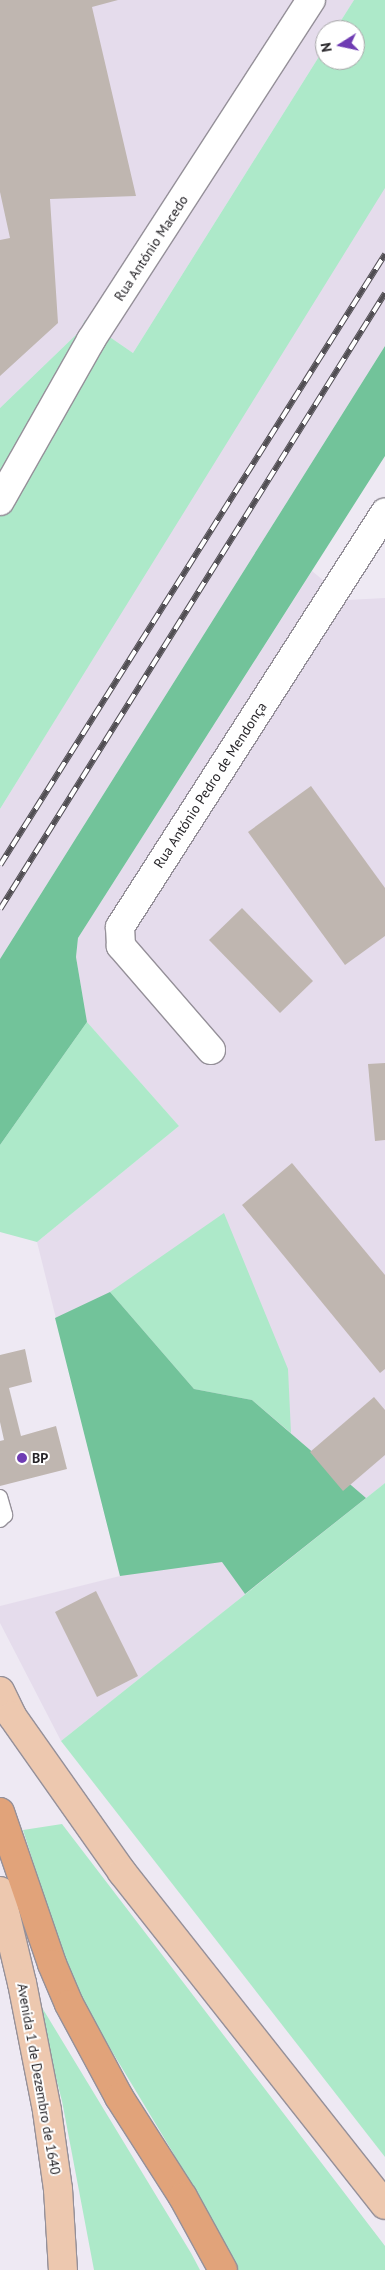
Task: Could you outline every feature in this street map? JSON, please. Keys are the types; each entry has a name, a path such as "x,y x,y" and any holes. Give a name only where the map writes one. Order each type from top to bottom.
{"highway":[{"path":"0,1812 52,1964 69,2004 119,2098 183,2197 223,2270"}],"main road":[{"path":"0,1691 12,1716 122,1872 385,2205"},
{"name":"Avenida 1 de Dezembro de 1640","path":"0,1891 22,1983 47,2111 58,2189 63,2270"}],"street":[{"name":"Rua António Macedo","path":"0,501 91,340 311,0"},
{"name":"Rua António Pedro de Mendonça","path":"211,1050 121,946 120,926 385,512"}],"lane":[{"path":"0,1497 5,1515 0,1520"}],"shaded area":[{"path":"0,0 354,0 341,20 315,20 315,63 133,353 85,320 80,331 0,408"},
{"path":"385,183 385,346 0,959 0,809"},
{"path":"312,571 347,600 385,598 385,1483 61,1741 0,1623 0,1606 120,1576 37,1242 179,1126 87,1022 76,957 78,938"}],"green space":[{"path":"354,0 385,0 385,188 0,809 0,408 80,331 85,320 133,353 315,63 315,70 365,70 365,20 341,20"},
{"path":"385,346 385,456 78,938 76,957 87,1022 0,1145 0,959"},
{"path":"87,1022 179,1126 37,1242 0,1232 0,1145"},
{"path":"224,1213 288,1369 291,1433 252,1400 194,1389 110,1292"},
{"path":"110,1292 194,1389 252,1400 366,1498 245,1594 222,1562 120,1576 55,1318"},
{"path":"385,1483 385,2157 61,1741"},
{"path":"62,1824 385,2246 385,2270 234,2270 172,2151 72,1985 23,1830"},
{"path":"35,1996 200,2270 94,2270 62,2101"}],"building":[{"path":"0,0 118,0 92,7 136,196 50,199 58,323 0,376 0,240 10,238 0,192"},
{"path":"311,786 385,888 385,936 345,965 248,832"},
{"path":"242,908 313,981 280,1013 209,940"},
{"path":"385,1063 385,1140 375,1141 368,1064"},
{"path":"292,1163 385,1275 385,1369 380,1373 242,1205"},
{"path":"25,1349 32,1382 9,1388 21,1436 56,1426 67,1469 0,1486 0,1441 4,1440 0,1422 0,1355"},
{"path":"374,1397 385,1410 385,1455 343,1491 310,1452"},
{"path":"96,1591 138,1676 97,1697 55,1612"}],"railway":[{"path":"0,865 385,254"},
{"path":"0,909 385,293"}],"place":[{"name":"BP","path":"22,1458"}]}
